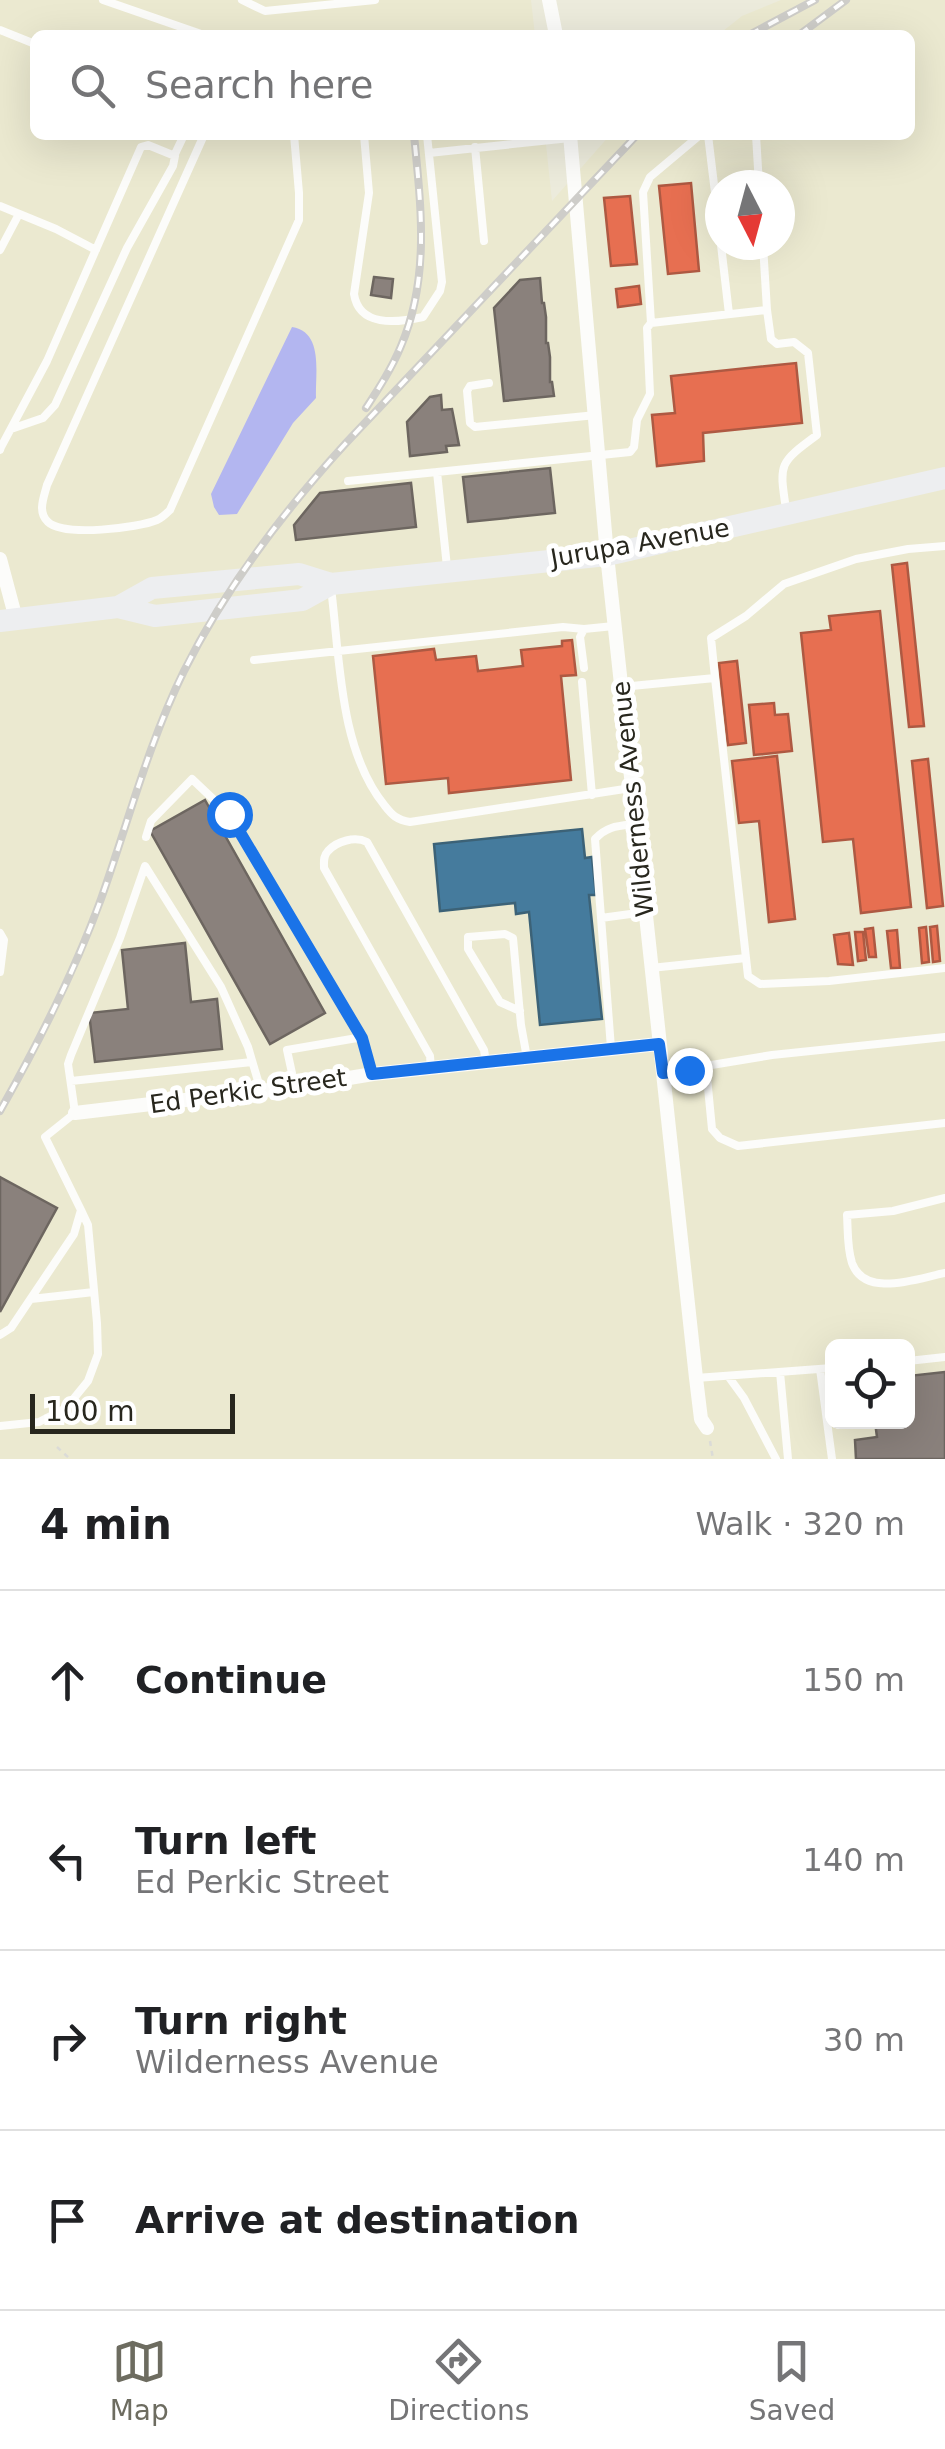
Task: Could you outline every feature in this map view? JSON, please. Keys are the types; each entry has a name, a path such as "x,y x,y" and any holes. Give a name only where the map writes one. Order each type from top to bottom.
{"main road":[{"name":"Jurupa Avenue","path":"8,620 118,607 152,588 299,574 331,584 607,555 945,478"}],"street":[{"path":"549,0 555,30"},
{"name":"Wilderness Avenue","path":"570,140 635,824 696,1378 702,1420 707,1428"},
{"path":"0,560 8,620"},
{"name":"Ed Perkic Street","path":"75,1113 295,1088 372,1074 659,1044"}],"lane":[{"path":"103,0 190,30"},
{"path":"242,0 266,11 374,0"},
{"path":"0,30 30,42"},
{"path":"10,430 44,418 55,405 127,248 173,166 182,140"},
{"path":"202,140 47,485 41,505 45,520 51,524 70,530 124,527 160,520 170,510 298,220 294,140"},
{"path":"364,140 369,193 354,294 356,306 365,316 377,320 423,317 440,290 428,140"},
{"path":"429,153 538,140"},
{"path":"348,481 630,452 634,447 636,420 650,394 643,192 650,177 694,140"},
{"path":"709,140 712,170"},
{"path":"756,140 758,170"},
{"path":"0,450 48,361 142,147 174,156"},
{"path":"474,148 484,241"},
{"path":"0,206 56,228 96,250"},
{"path":"0,250 19,214"},
{"path":"723,260 730,314"},
{"path":"764,260 772,339 777,344 794,342 808,353 817,435 788,456 780,472 786,514"},
{"path":"650,322 767,310"},
{"path":"489,384 470,386 467,391 470,423 475,426 596,415"},
{"path":"437,472 448,572"},
{"path":"945,546 856,559 784,584 746,616 710,638 748,976 760,984 945,968"},
{"path":"331,584 347,719 361,770 374,794 394,817 410,822 632,788"},
{"path":"254,660 563,626 614,626"},
{"path":"584,629 580,638 584,668"},
{"path":"621,687 714,678"},
{"path":"582,682 592,795"},
{"path":"146,836 151,821 192,779 229,814 362,1038 372,1074"},
{"path":"611,1049 594,839 611,826 635,824"},
{"path":"431,1068 430,1056 324,868 328,851 350,839 367,842 484,1050 486,1062"},
{"path":"0,1426 39,1422 66,1408 88,1381 98,1354 88,1225 44,1137 75,1113 70,1055 120,938 145,866 221,987 248,1048 261,1092"},
{"path":"601,918 645,912"},
{"path":"0,934 4,940 0,972"},
{"path":"520,1011 500,1002 468,948 468,938 505,934 513,938 527,1058"},
{"path":"651,968 746,958"},
{"path":"663,1073 772,1054 945,1037"},
{"path":"295,1088 287,1050 362,1038"},
{"path":"71,1081 252,1062"},
{"path":"706,1067 712,1130 738,1146 945,1123"},
{"path":"945,1198 893,1211 847,1215 853,1266 859,1276 882,1284 945,1273"},
{"path":"0,1335 11,1328 74,1234 81,1210"},
{"path":"30,1299 94,1292"},
{"path":"915,1360 945,1357"},
{"path":"820,1369 832,1459"},
{"path":"696,1378 825,1369"},
{"path":"780,1372 788,1459"},
{"path":"728,1376 776,1459"}],"path":[{"path":"707,1428 712,1459"},
{"path":"58,1447 70,1459"}],"shaded area":[{"path":"0,0 531,0 534,30 30,30 30,140 546,140 552,201 606,140 915,140 915,30 724,30 742,16 781,0 945,0 945,1459 0,1459"}],"water":[{"path":"292,327 309,337 313,345 316,398 293,423 237,514 219,515 211,494"}],"building: Shops":[{"path":"691,183 699,271 668,274 659,186"},
{"path":"630,196 637,264 611,266 604,198"},
{"path":"639,286 641,304 618,307 616,289"},
{"path":"796,363 802,423 703,433 704,461 657,466 652,415 675,413 671,376"},
{"path":"907,563 924,726 909,727 892,565"},
{"path":"880,611 911,907 861,913 853,839 823,842 801,633 831,630 829,616"},
{"path":"572,640 576,675 561,676 571,780 449,793 448,778 386,784 373,656 434,649 436,660 476,656 478,671 523,666 521,650 562,646 562,641"},
{"path":"737,661 746,743 728,745 719,663"},
{"path":"774,703 775,715 788,714 792,751 754,755 749,705"},
{"path":"777,756 795,919 769,922 759,821 739,823 732,761"},
{"path":"928,759 943,906 927,908 912,761"},
{"path":"937,926 940,961 933,962 930,927"},
{"path":"926,927 929,962 922,963 919,928"},
{"path":"873,928 876,957 869,957 865,929"},
{"path":"897,930 900,968 891,968 887,931"},
{"path":"855,932 863,932 866,960 858,961"},
{"path":"849,933 853,965 838,964 834,935"}],"building: Public":[{"path":"582,829 585,858 592,857 596,895 589,895 602,1019 540,1025 529,912 516,914 515,903 440,911 434,844"}],"building: Industry":[{"path":"374,277 393,279 391,298 371,295"},
{"path":"540,278 554,396 504,401 494,308 520,280"},
{"path":"441,395 442,410 452,409 459,445 446,446 447,452 410,456 407,422 430,397"},
{"path":"550,468 555,513 468,522 463,477"},
{"path":"411,483 416,527 296,540 294,525 320,493"},
{"path":"205,800 325,1013 270,1044 150,831"},
{"path":"185,943 191,1002 217,999 222,1049 95,1062 89,1013 128,1009 122,950"},
{"path":"0,1177 57,1208 0,1312"},
{"path":"945,1372 945,1459 856,1459 855,1440 877,1437 876,1429 915,1429 915,1375"}],"railway":[{"path":"758,30 815,0"},
{"path":"806,30 846,0"},
{"path":"366,408 397,354 416,294 421,242 414,140"},
{"path":"0,1111 79,954 171,699 200,640 237,580 278,523 346,443 632,140"}],"route":[{"path":"229,814 362,1038 372,1074 659,1044 663,1073 689,1070"}]}
